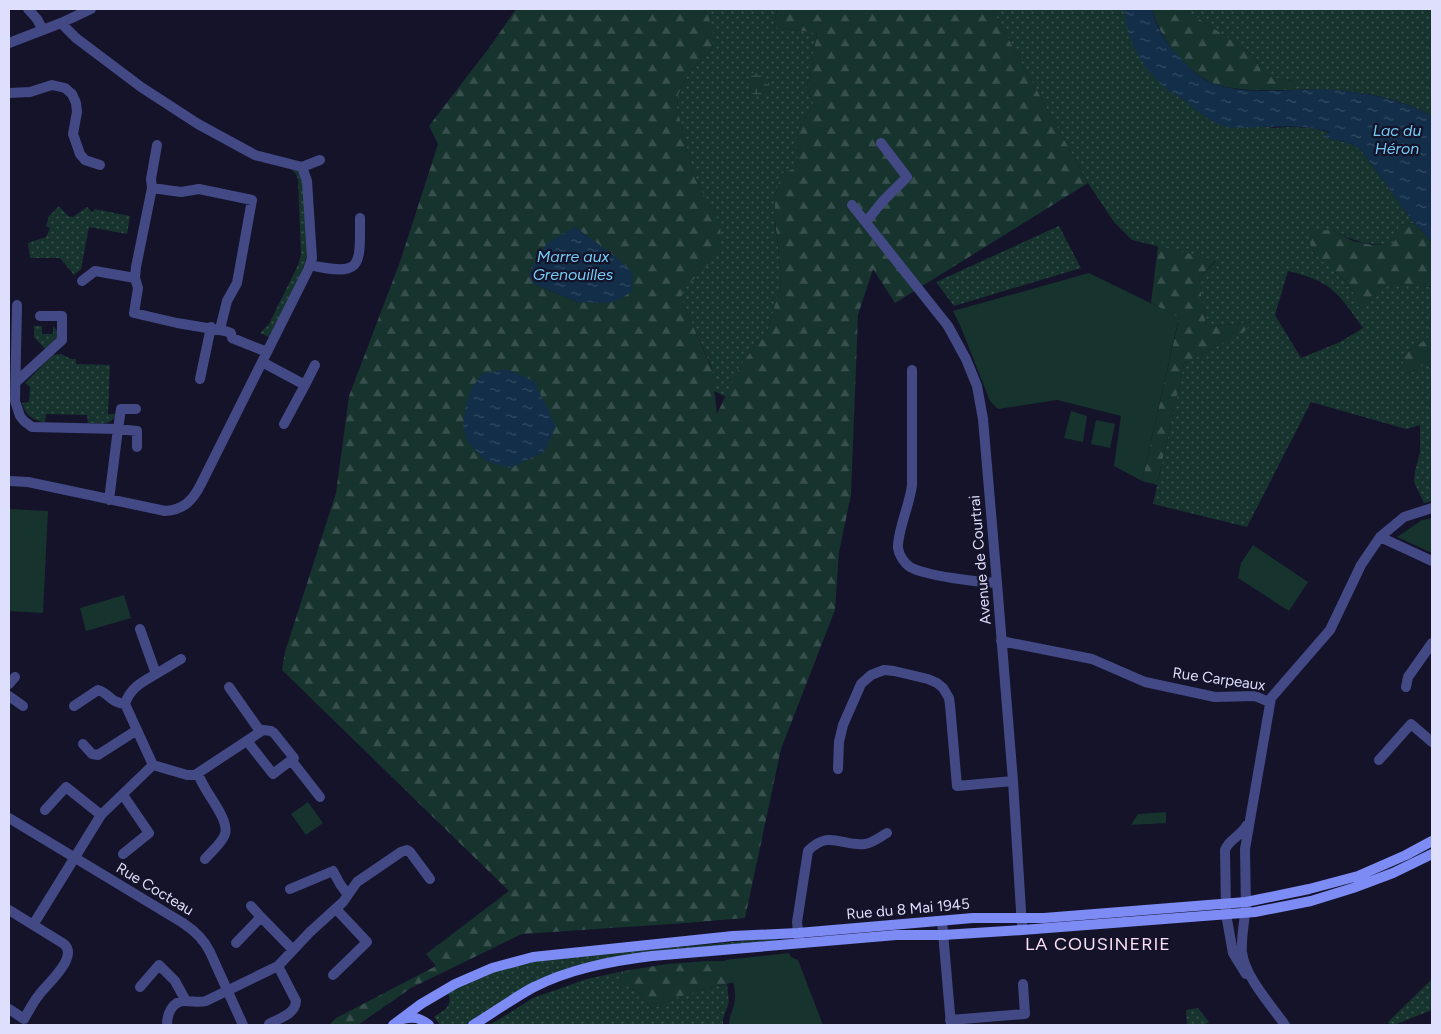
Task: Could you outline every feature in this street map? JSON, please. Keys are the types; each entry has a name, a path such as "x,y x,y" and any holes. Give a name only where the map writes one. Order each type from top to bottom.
{"main road":[{"name":"Rue du 8 Mai 1945","path":"395,1024 421,1004 455,984 492,968 520,960 558,954 733,936 799,938 943,935 1022,930 1226,909 1246,902 1324,886 1358,876 1406,855 1432,841"},
{"name":"Rue du 8 Mai 1945","path":"473,1025 518,996 545,982 569,973 604,964 652,956 942,921 1226,909 1246,913 1311,901 1353,888 1401,869 1432,854"},
{"path":"395,1024 403,1019 414,1017 423,1020 429,1025"}],"street":[{"path":"28,9 37,19 43,30"},
{"path":"9,43 91,9"},
{"path":"60,23 76,38 141,87 198,124 255,155 302,167 320,160"},
{"path":"9,93 26,93 52,85 65,88 72,94 76,102 77,112 73,134 80,154 85,160 100,165"},
{"path":"866,222 882,202 907,177 881,143"},
{"path":"157,145 151,179 152,188 135,278 138,288 134,313 177,323 215,328 231,333 232,338 267,352"},
{"path":"9,481 28,482 165,510 177,509 188,504 201,484 310,265 312,252 307,181 302,167"},
{"path":"152,188 181,192 199,189 252,200 237,283 215,328 200,380"},
{"name":"Avenue de Courtrai","path":"852,205 948,326 961,348 972,373 980,399 1013,781 1022,930"},
{"path":"310,265 340,271 353,266 360,254 360,218"},
{"path":"82,281 95,271 135,278"},
{"path":"17,306 15,401 18,412 24,421 32,427 137,431 137,447"},
{"path":"16,382 62,340 62,316 40,316"},
{"path":"262,362 305,385"},
{"path":"284,424 315,365"},
{"path":"912,370 912,485 909,506 898,543 900,556 911,567 923,572 972,581 997,583"},
{"path":"109,500 121,409 136,409"},
{"name":"Rue Carpeaux","path":"1001,641 1092,659 1145,682 1215,697 1248,695 1269,702 1273,694 1330,630 1361,565 1380,537 1404,517 1432,508"},
{"path":"1380,537 1432,561"},
{"path":"140,629 156,674"},
{"path":"1406,688 1408,677 1432,643"},
{"path":"181,659 136,687 129,695 125,704 153,765 187,775 198,774 260,731 267,730 274,734 294,758 273,774 247,741"},
{"path":"838,769 840,733 861,684 877,672 894,671 928,678 937,683 946,693 950,706 957,786 1013,781"},
{"path":"229,687 260,731"},
{"path":"74,706 98,690 114,702 125,704"},
{"path":"9,696 23,706"},
{"path":"1258,988 1242,954 1246,913 1245,850 1269,702"},
{"path":"1379,760 1411,724 1432,742"},
{"path":"83,744 92,754 98,755 137,730"},
{"path":"291,760 320,797"},
{"path":"33,925 100,815 153,765"},
{"path":"198,774 226,829 224,836 205,858"},
{"path":"45,810 66,787 100,815"},
{"path":"123,795 149,833 123,854"},
{"name":"Rue Cocteau","path":"9,818 196,932 207,946 243,1025"},
{"path":"1250,819 1240,835 1228,844 1224,850 1226,909 1233,953 1245,973 1285,1025"},
{"path":"799,938 797,922 808,851 814,845 829,839 863,844 874,841 887,833"},
{"path":"167,1025 167,1018 171,1009 178,1003 186,1001 202,1002 278,966 310,932 336,909 357,882 404,850 410,852 430,879"},
{"path":"290,889 333,870 348,895"},
{"path":"251,906 294,950"},
{"path":"333,975 367,942 336,909"},
{"path":"9,910 69,949 69,953 58,972 39,995 27,1022 9,1009"},
{"path":"236,943 262,917"},
{"path":"942,921 950,1023 1025,1014 1023,984"},
{"path":"140,987 159,965 175,981 186,1001"},
{"path":"268,1024 290,1013 296,1004 278,966"}],"green space":[{"path":"516,9 702,9 708,15 714,36 712,49 687,76 678,95 677,108 695,179 720,223 721,242 716,257 683,290 681,299 712,369 717,414 740,366 768,330 782,280 775,220 775,197 781,174 795,168 798,156 797,133 803,120 814,105 807,89 817,33 774,27 777,9 992,9 1088,183 895,303 873,269 858,315 851,495 839,552 835,610 781,749 745,918 522,934 411,988 358,1025 329,1025 336,1018 436,966 426,954 509,891 282,670 285,652 336,493 349,396 400,262 438,144 429,126 492,44","holes":["575,227 607,251 578,302 534,284"]},
{"path":"702,9 777,9 774,27 817,33 807,89 814,105 803,120 797,133 798,156 795,168 781,174 775,197 775,223 782,280 768,330 740,366 726,397 714,391 712,368 681,299 682,290 703,270 706,199 695,179 677,108 678,95 687,76 712,49 708,15"},
{"path":"992,9 1125,9 1125,13 1164,86 1185,101 1273,128 1314,128 1330,133 1324,137 1352,144 1361,150 1414,223 1398,225 1398,235 1392,245 1360,242 1332,230 1312,251 1346,282 1363,306 1388,283 1432,287 1432,335 1400,357 1410,373 1432,360 1432,501 1424,503 1414,482 1420,452 1420,425 1406,429 1311,402 1247,527 1153,504 1184,364 1244,331 1251,322 1206,327 1199,278 1216,261 1132,240 1114,222 1088,183","holes":["1288,271 1315,279 1333,290 1347,305 1363,328 1340,342 1301,358 1275,315"]},
{"path":"1152,9 1184,9 1242,47 1255,58 1261,71 1274,78 1293,81 1296,90 1237,89 1218,85 1207,80 1186,65 1176,54 1161,32"},
{"path":"1184,9 1432,9 1432,116 1416,108 1383,97 1331,90 1296,90 1293,81 1274,78 1261,71 1255,58 1242,47"},
{"path":"754,72 768,81 771,92 766,97 751,93 747,80"},
{"path":"290,168 298,171 303,177 308,250 302,272 292,295 269,337 260,333 269,324 301,255 298,179"},
{"path":"59,206 68,216 73,217 87,207 93,213 94,209 130,216 127,234 89,227 81,269 74,275 60,258 30,258 28,243 46,237 50,228 46,226 49,216"},
{"path":"1414,223 1432,242 1432,287 1388,283 1363,307 1347,283 1315,254 1311,247 1311,231 1332,230 1353,241 1373,245 1392,245 1398,235 1398,225"},
{"path":"1059,226 1081,268 954,306 936,282"},
{"path":"1158,246 1216,260 1199,278 1206,327 1252,322 1245,331 1184,364 1157,485 1142,481 1179,318 1151,303"},
{"path":"1089,273 1179,317 1142,481 1114,466 1121,416 1057,400 998,409 990,401 953,311"},
{"path":"34,326 42,326 42,334 53,334 53,326 58,332 57,337 45,349 34,337"},
{"path":"1432,335 1432,360 1410,373 1400,357"},
{"path":"61,354 71,359 76,359 76,364 110,365 108,414 116,414 111,421 108,423 88,423 87,415 46,414 45,422 34,419 25,411 22,403 29,402 30,387 25,383 53,355"},
{"path":"1071,411 1087,416 1083,442 1064,438"},
{"path":"1096,420 1115,424 1110,448 1091,444"},
{"path":"9,509 48,511 43,613 9,611"},
{"path":"1432,518 1432,553 1397,537 1422,520"},
{"path":"1253,545 1308,582 1289,611 1238,578 1241,563"},
{"path":"124,595 131,618 86,631 80,608"},
{"path":"308,802 323,823 306,835 291,814"},
{"path":"1166,812 1166,823 1131,825 1138,814"},
{"path":"777,938 777,940 634,954 517,993 465,1025 440,1025 434,1017 449,1005 448,993 500,969 526,961"},
{"path":"789,953 791,957 798,960 823,1025 729,1025 735,990 725,960"},
{"path":"708,961 773,962 771,975 725,984 680,996 652,1009 638,992 620,982 624,971 667,964"},
{"path":"624,971 620,982 638,992 652,1009 670,1000 727,984 729,1002 723,1019 723,1025 490,1025 533,998 587,979"},
{"path":"1432,979 1432,1010 1390,1025 1388,1022"},
{"path":"1198,1008 1209,1022 1205,1025 1187,1025 1186,1010"}],"water":[{"name":"Lac du Héron","path":"1125,9 1152,9 1159,29 1170,47 1194,72 1213,83 1229,88 1246,90 1334,90 1359,93 1397,101 1432,116 1432,242 1414,223 1361,150 1352,144 1323,137 1330,132 1318,129 1294,127 1231,128 1224,126 1206,118 1166,88 1148,70 1136,51 1128,31"},
{"name":"Marre aux Grenouilles","path":"575,227 617,258 633,273 632,291 619,300 608,303 578,302 534,284 529,276 532,267 547,243"},
{"path":"506,369 534,381 556,426 544,452 510,468 486,461 467,441 463,424 471,389 482,374"}],"district":[{"name":"LA COUSINERIE","path":"1098,944"}]}
